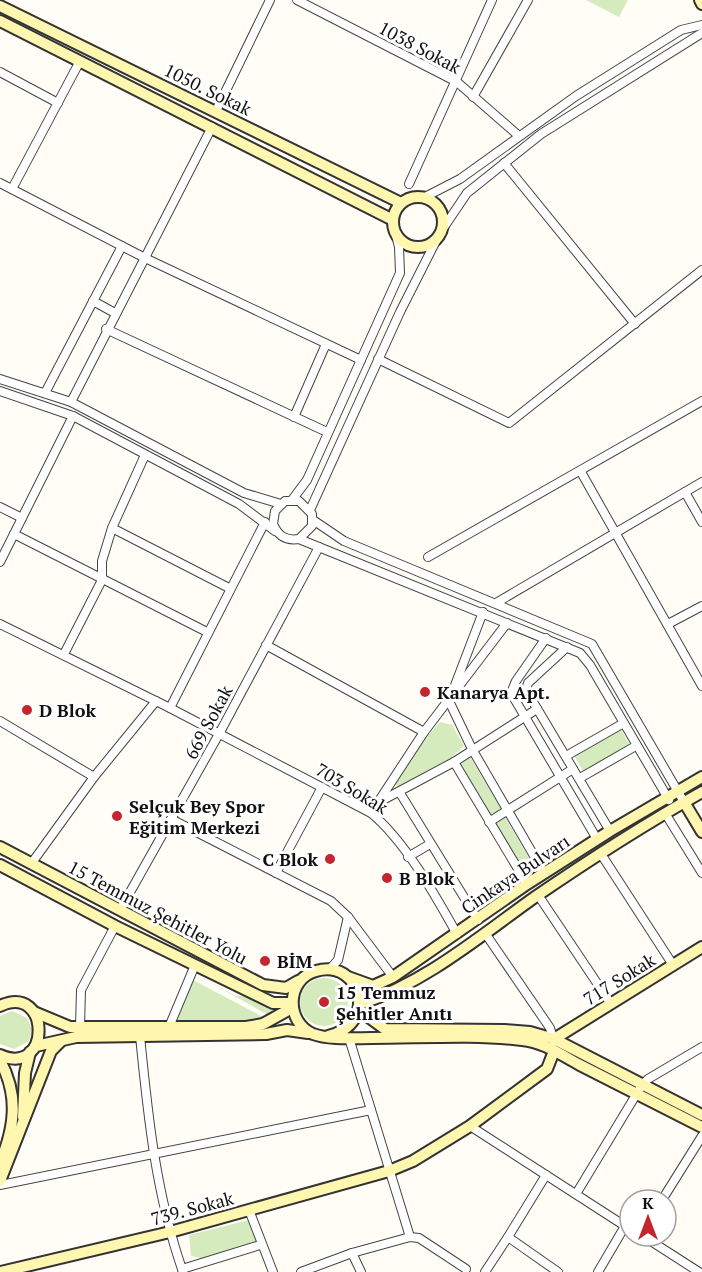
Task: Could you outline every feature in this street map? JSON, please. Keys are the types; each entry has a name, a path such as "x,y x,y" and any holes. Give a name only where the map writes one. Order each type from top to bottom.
{"main road":[{"name":"1050. Sokak","path":"0,6 216,111 381,196 401,203"},
{"name":"1050. Sokak","path":"0,21 212,126 393,220"},
{"path":"423,198 432,202 441,214 440,233 432,242 417,247 402,242 396,235 393,220 401,203 408,199 423,198"},
{"name":"Cinkaya Bulvarı","path":"346,976 373,986 393,976 544,873 702,777"},
{"name":"Cinkaya Bulvarı","path":"359,1007 418,978 538,895 702,792"},
{"path":"674,808 702,832"},
{"name":"15 Temmuz Şehitler Yolu","path":"0,847 263,985 286,988 303,978"},
{"name":"15 Temmuz Şehitler Yolu","path":"0,865 115,926 273,1003 292,1005"},
{"name":"717 Sokak","path":"554,1039 701,949"},
{"path":"312,1033 301,1026 292,1005 295,988 303,978 314,971 330,969 346,976 358,991 359,1007 349,1028 328,1036"},
{"path":"0,1006 14,1002 62,1026 169,1027 255,1026 292,1005"},
{"path":"359,1007 385,1029 505,1030 530,1032 554,1039 702,1127"},
{"path":"21,1130 25,1073 40,1026 34,1012"},
{"path":"0,1054 12,1058 65,1038 266,1034 287,1030 349,1038 521,1040 539,1042 639,1090 702,1115"},
{"path":"0,1183 51,1051 65,1038"},
{"name":"739. Sokak","path":"1,1272 170,1232 389,1171 413,1161 470,1126 547,1069 554,1051"},
{"path":"0,1060 11,1087 14,1105 12,1130 0,1162"}],"street":[{"path":"216,111 270,0"},
{"name":"1038 Sokak","path":"297,0 456,82 519,136"},
{"path":"409,184 492,0"},
{"path":"473,96 528,0"},
{"path":"423,198 460,179 576,96 681,30 702,25"},
{"path":"310,510 378,359 440,233 467,193 541,134 702,33"},
{"path":"12,189 80,61"},
{"path":"0,72 58,103"},
{"path":"70,402 212,126"},
{"path":"504,164 635,324"},
{"path":"0,183 145,258 361,360"},
{"path":"0,378 70,402 244,493 281,504 292,500 307,480 400,273 396,235"},
{"path":"45,393 122,246"},
{"path":"378,359 509,423 702,270"},
{"path":"93,301 115,313"},
{"path":"106,329 327,432"},
{"path":"294,417 326,344"},
{"path":"0,390 73,416 239,504 286,539 299,539 580,653 590,665 674,808 702,873"},
{"path":"428,557 581,472 702,401"},
{"path":"0,562 73,416"},
{"path":"64,654 102,580 102,561 112,528 145,455"},
{"path":"581,472 618,532 702,686"},
{"path":"496,603 702,482"},
{"path":"685,492 702,522"},
{"path":"292,500 304,504 310,510 312,520 309,532 299,539"},
{"path":"280,536 273,524 273,517 281,504"},
{"path":"0,507 22,518"},
{"path":"312,520 344,541 592,644 679,791 674,808"},
{"path":"170,708 229,588 266,522"},
{"path":"112,528 229,588"},
{"path":"14,534 207,632"},
{"name":"669 Sokak","path":"120,910 219,734 319,547"},
{"path":"668,624 702,606"},
{"path":"483,612 449,701 472,749 544,873"},
{"path":"371,813 424,732 507,623"},
{"name":"703 Sokak","path":"0,624 156,700 371,813 385,825 408,857 457,934"},
{"path":"546,638 511,690 524,717 597,839"},
{"path":"266,645 424,732"},
{"path":"567,647 526,687 610,831"},
{"path":"31,864 94,777 156,700"},
{"path":"381,801 400,793 454,762 537,709"},
{"path":"0,721 94,777"},
{"path":"566,756 622,724"},
{"path":"580,778 634,747"},
{"path":"454,762 527,884"},
{"path":"489,822 573,769"},
{"path":"276,873 322,787"},
{"path":"400,793 478,920"},
{"path":"171,819 331,901 348,917 393,976"},
{"path":"408,857 430,844"},
{"path":"601,854 673,965"},
{"path":"538,895 611,1004"},
{"path":"330,969 338,960 348,917"},
{"path":"80,1027 81,990 115,926"},
{"path":"485,933 550,1028 554,1039 554,1051"},
{"path":"169,1027 195,965"},
{"path":"140,1036 152,1152 170,1232 182,1270 260,1245"},
{"path":"349,1038 410,1237"},
{"path":"576,1194 648,1078 702,1047"},
{"path":"0,1183 371,1110"},
{"path":"470,1126 618,1221"},
{"path":"670,1188 702,1136"},
{"path":"485,1272 546,1175"},
{"path":"249,1210 260,1245 273,1272"},
{"path":"301,1272 352,1252 410,1237 419,1238 468,1271"},
{"path":"508,1237 558,1272"},
{"path":"598,1272 618,1242"},
{"path":"662,1248 701,1272"},
{"path":"352,1252 361,1272"}],"green space":[{"path":"586,0 628,0 619,17"},
{"path":"440,722 452,725 464,746 451,758 398,788 395,784 420,745"},
{"path":"620,728 629,744 627,748 584,773 574,755"},
{"path":"469,755 501,809 489,816 457,763"},
{"path":"505,817 533,865 529,872 524,872 494,824"},
{"path":"195,974 236,996 244,996 273,1010 268,1015"},
{"path":"319,978 329,978 344,988 348,1002 347,1011 338,1022 329,1026 319,1026 304,1016 300,1007 300,997 310,982"},
{"path":"193,980 263,1017 253,1021 176,1021"},
{"path":"12,1011 27,1018 32,1029 29,1041 14,1049 0,1044 0,1016"},
{"path":"249,1220 253,1223 258,1243 210,1260 191,1256 189,1235"}],"place":[{"name":"Kanarya Apt.","path":"425,692"},
{"name":"D Blok","path":"27,710"},
{"name":"Selçuk Bey Spor Eğitim Merkezi","path":"117,816"},
{"name":"C Blok","path":"330,859"},
{"name":"B Blok","path":"387,878"},
{"name":"BİM","path":"265,961"},
{"name":"15 Temmuz Şehitler Anıtı","path":"324,1002"}]}
